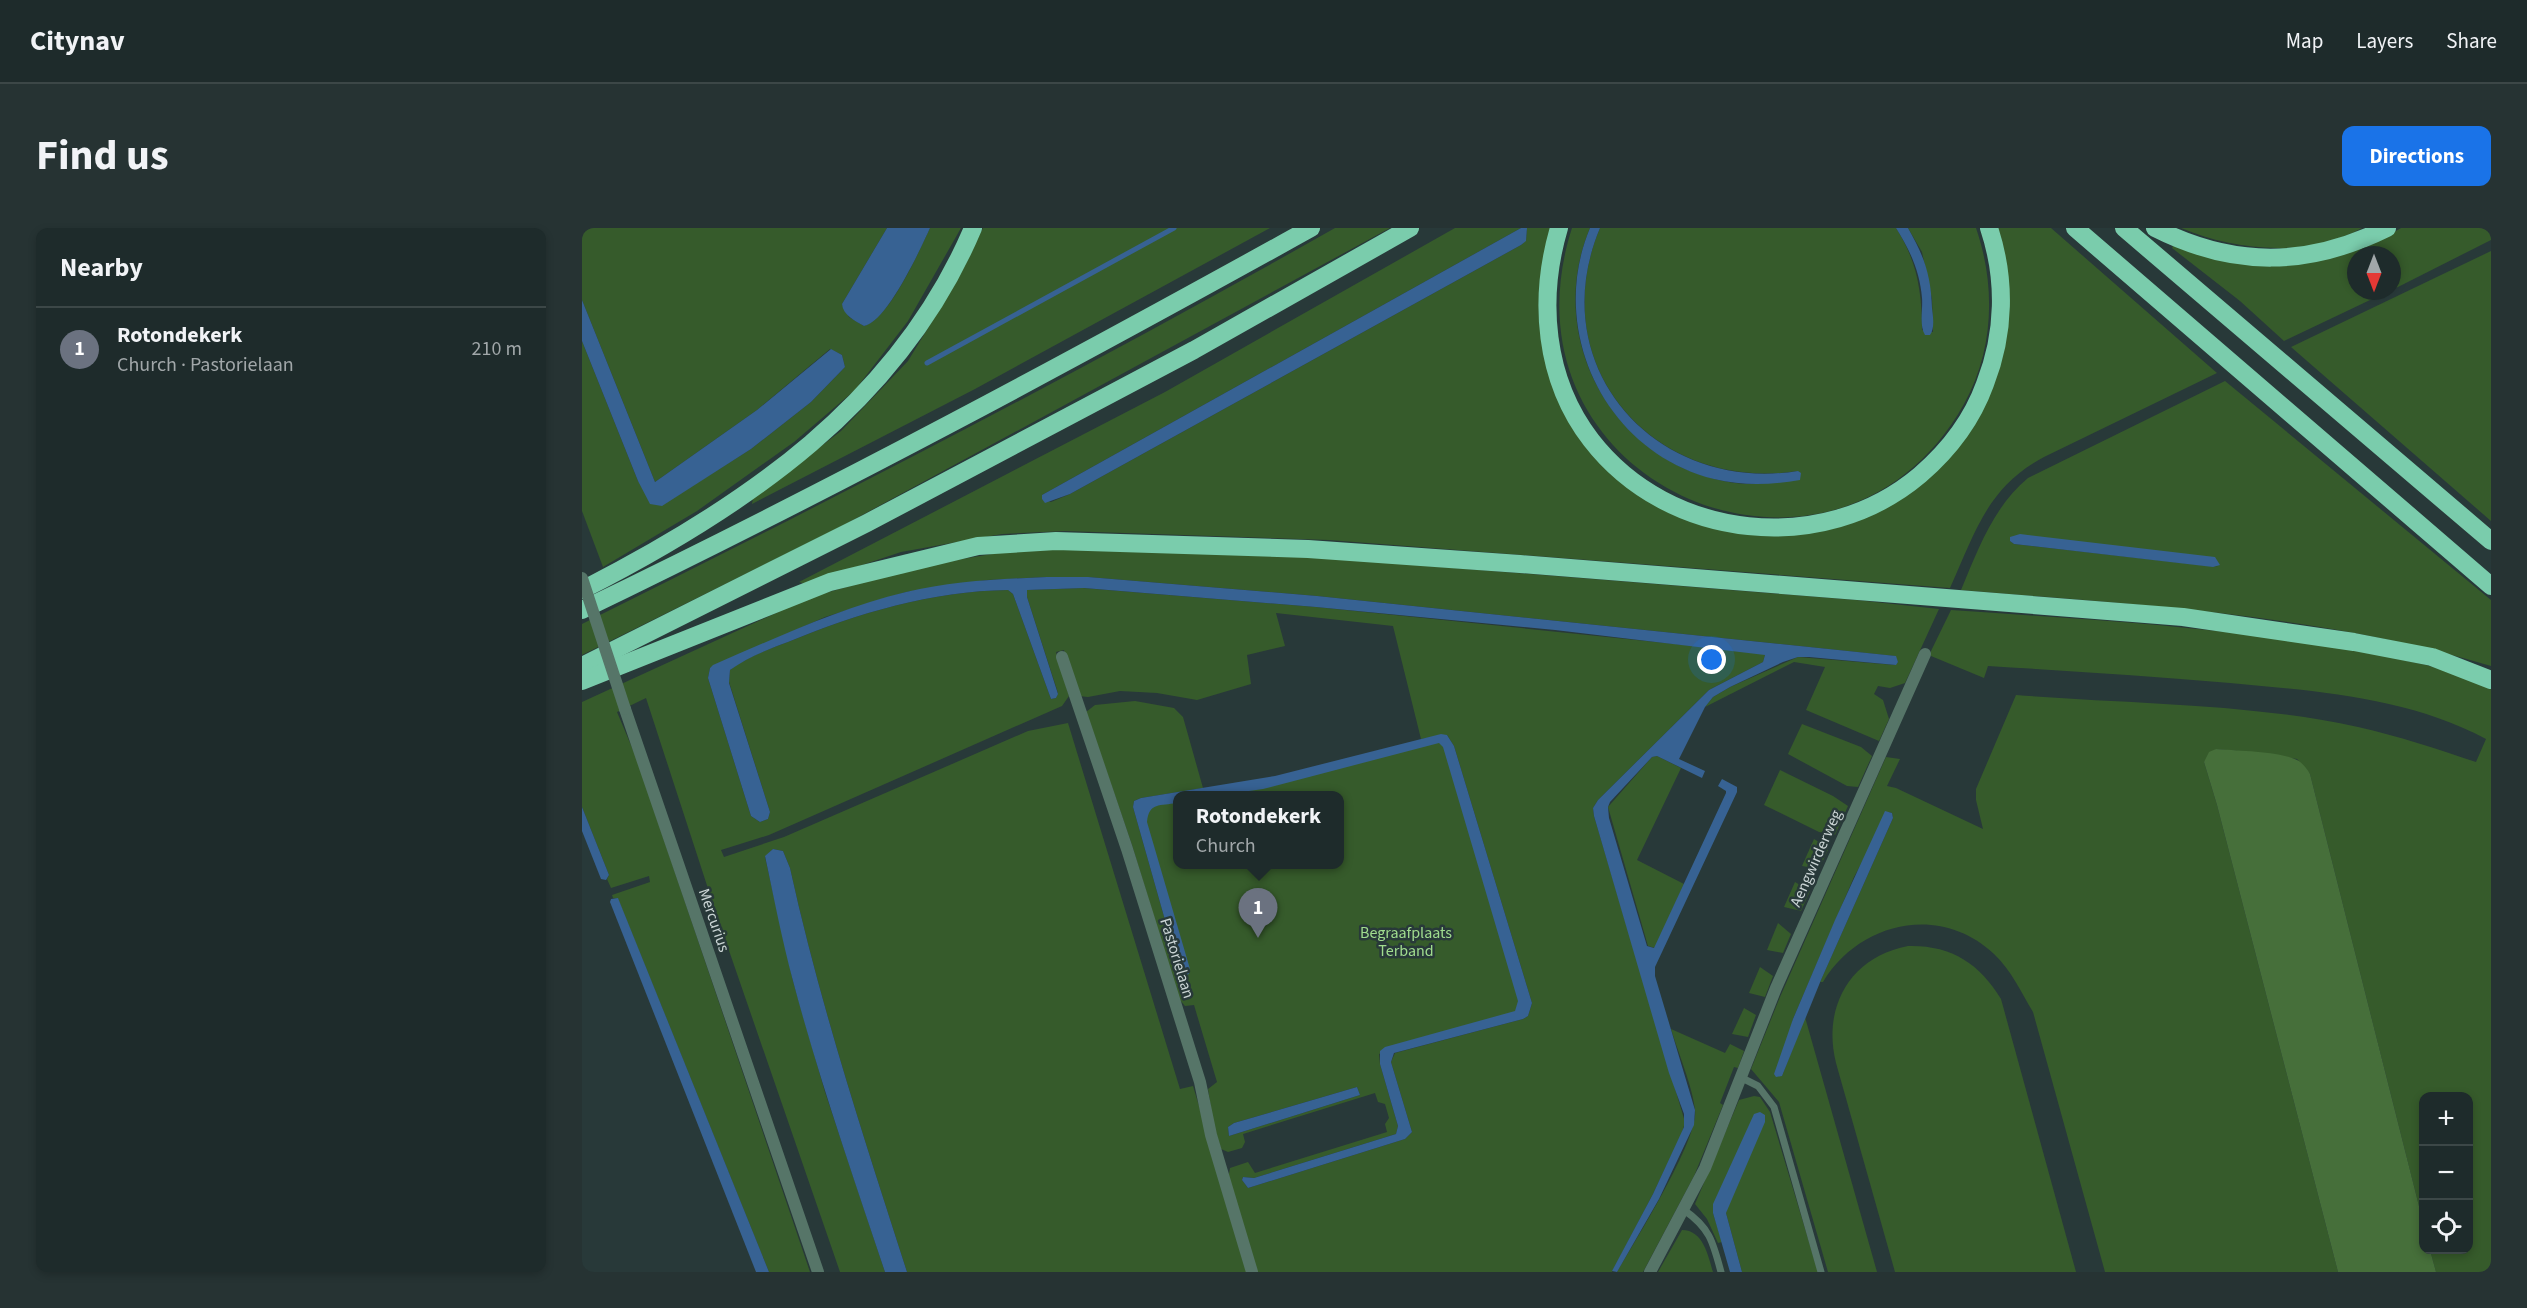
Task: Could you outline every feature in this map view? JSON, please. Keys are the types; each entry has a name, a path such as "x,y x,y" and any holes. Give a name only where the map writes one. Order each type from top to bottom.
{"highway":[{"path":"582,591 729,508 781,470 821,436 871,388 912,335 943,288 973,228"},
{"path":"582,610 854,474 1160,312 1311,228"},
{"path":"582,666 867,523 1194,350 1410,228"},
{"path":"1559,228 1550,260 1547,325 1551,348 1562,383 1575,414 1592,440 1637,483 1695,514 1752,528 1784,529 1819,524 1878,504 1906,487 1928,468 1947,450 1965,424 1984,388 1999,338 2002,302 2000,269 1989,228"},
{"path":"2075,228 2491,586"},
{"path":"2124,228 2491,541"},
{"path":"2154,228 2193,245 2234,255 2289,259 2333,250 2387,228"},
{"path":"582,681 830,582 978,546 1056,540 1331,551 2183,617 2354,642 2432,657 2491,680"}],"street":[{"name":"Mercurius","path":"582,578 818,1272"},
{"name":"Aengwirderweg","path":"1650,1272 1704,1168 1806,918 1925,654"},
{"name":"Pastorielaan","path":"1062,657 1127,849 1197,1073 1210,1135 1252,1272"}],"lane":[{"path":"1740,1077 1758,1086 1774,1107 1821,1272"},
{"path":"1684,1210 1701,1222 1714,1247 1721,1272"}],"green space":[{"path":"582,228 887,228 842,304 849,317 864,326 874,321 893,298 911,268 930,228 961,228 908,321 855,390 794,442 697,511 603,567 582,511 582,341 638,481 662,505 751,449 811,402 845,367 842,355 830,349 757,410 655,482 582,300"},
{"path":"983,228 1270,228 975,389 752,504 753,498 841,431 908,361 948,295"},
{"path":"1335,228 1390,228 842,526 582,655 582,624 961,431"},
{"path":"1455,228 1521,228 1042,495 1042,499 1051,502 1070,494 1521,245 1526,240 1527,228 1552,228 1540,317 1594,452 1742,534 1767,536 1815,532 1862,519 1884,509 1924,481 1994,383 1996,228 2051,228 2217,373 2044,457 2025,469 2009,482 1985,513 1950,588 1329,540 1065,531 1002,534 901,552 805,584 799,582 1165,392"},
{"path":"1572,228 1590,228 1579,263 1575,298 1579,333 1588,366 1604,397 1625,425 1652,449 1683,468 1727,482 1745,484 1759,484 1798,471 1746,473 1699,462 1657,440 1624,410 1599,371 1586,327 1586,279 1600,228 1896,228 1909,252 1917,277 1922,330 1933,332 1932,299 1922,252 1908,228 1976,228 1987,272 1989,318 1981,362 1974,383 1964,404 1907,473 1837,509 1762,517 1689,499 1626,458 1580,397 1560,319"},
{"path":"2181,228 2362,228 2341,238 2319,244 2272,248 2224,242"},
{"path":"2401,228 2491,228 2491,240 2401,285 2401,246 2347,246 2347,300 2370,300 2284,341 2240,301 2172,248 2173,245 2204,256 2382,239"},
{"path":"2491,251 2491,521 2291,347 2389,300 2401,300 2401,294"},
{"path":"2225,381 2491,600 2491,666 2426,648 2295,623 2162,607 1961,590 1996,515 2016,489 2028,478","holes":["2010,541 2218,567 2014,544"]},
{"name":"Begraafplaats Terband","path":"1065,549 1328,558 1856,600 1939,609 1905,683 1890,688 1878,686 1874,694 1883,700 1889,719 1879,741 1806,710 1825,667 1794,662 1705,707 1713,697 1730,687 1798,657 1895,665 1898,662 1895,656 1317,596 1088,577 987,580 906,592 825,617 710,668 708,678 751,816 760,822 768,819 770,812 729,682 730,670 758,654 814,631 868,613 951,594 1008,590 1013,594 1051,699 1056,698 1058,693 1027,597 1027,590 1083,588 1316,607 1763,653 1765,655 1763,662 1709,690 1598,800 1593,808 1685,1122 1653,1194 1612,1272 1257,1272 1228,1179 1230,1168 1248,1162 1255,1173 1387,1132 1385,1124 1389,1118 1385,1104 1378,1102 1375,1093 1243,1134 1245,1142 1242,1148 1228,1152 1221,1149 1214,1127 1208,1089 1217,1082 1194,1005 1185,1006 1179,999 1132,845 1086,712 1095,705 1135,701 1174,708 1183,717 1203,788 1173,791 1141,798 1134,801 1133,807 1180,973 1184,976 1186,975 1137,807 1173,800 1173,869 1344,869 1344,791 1223,791 1270,785 1437,738 1446,741 1494,879 1529,1006 1527,1011 1379,1054 1398,1126 1396,1134 1254,1178 1243,1177 1242,1180 1248,1188 1405,1139 1412,1132 1391,1062 1395,1053 1523,1019 1528,1016 1532,1003 1454,746 1447,735 1421,739 1393,626 1276,613 1285,646 1247,655 1251,684 1197,700 1157,693 1120,691 1088,697 1079,696 1064,650 1056,652 1069,696 1062,706 769,835 721,850 724,857 784,837 1028,731 1068,723 1180,1089 1193,1086 1249,1272 907,1272 829,1021 790,868 783,851 773,849 765,857 793,981 825,1092 885,1272 840,1272 715,910 646,698 617,712 636,757 810,1272 769,1272 618,899 613,898 612,895 650,882 649,876 611,888 607,879 609,875 582,807 582,702 811,597 926,565 1004,552","holes":["1357,1087 1360,1095 1229,1136 1228,1127 1234,1123"]},
{"path":"1951,610 2189,628 2308,643 2426,665 2491,685 2491,1272 2436,1272 2431,1254 2473,1254 2473,1092 2419,1092 2419,1206 2310,774 2297,759 2216,749 2204,762 2338,1272 2105,1272 2033,1012 2000,960 1973,938 1950,928 1926,925 1902,926 1879,933 1857,945 1838,961 1823,982 1820,982 1893,818 1892,813 1889,812 1854,877 1793,1019 1782,1076 1805,1017 1877,1272 1828,1272 1779,1102 1751,1069 1780,997 1886,757 1900,759 1887,786 1896,788 1983,829 1976,800 1976,789 2016,695 2188,705 2317,719 2388,734 2476,762 2486,739 2425,714 2361,698 2200,680 1988,666 1984,678 1931,656 1931,651"},
{"path":"1802,724 1861,747 1872,756 1858,787 1847,786 1788,754"},
{"path":"2216,749 2289,757 2301,763 2310,774 2419,1206 2419,1254 2431,1254 2436,1272 2338,1272 2204,762 2209,752"},
{"path":"1657,756 1681,768 1637,860 1684,884 1655,948 1648,946 1608,807 1652,757"},
{"path":"1780,770 1833,796 1848,806 1835,835 1819,832 1764,805"},
{"path":"1814,839 1828,850 1819,869 1802,866"},
{"path":"1795,882 1810,891 1801,911 1784,907"},
{"path":"1778,923 1791,934 1783,953 1767,950"},
{"path":"1908,946 1938,949 1962,959 1983,975 2001,999 2076,1272 1895,1272 1836,1063 1833,1023 1837,1004 1856,973 1870,961"},
{"path":"1760,967 1773,976 1765,997 1749,993"},
{"path":"1744,1008 1756,1015 1748,1037 1732,1034"},
{"path":"1671,1029 1725,1053 1730,1044 1744,1051 1738,1068 1734,1067 1720,1103 1723,1105 1694,1176 1643,1272 1617,1272 1677,1166 1693,1124 1695,1110 1691,1091"},
{"path":"1754,1096 1760,1097 1770,1112 1818,1272 1742,1272 1726,1213 1728,1204 1713,1213 1722,1242 1718,1243 1707,1219 1695,1204 1739,1100"},
{"path":"1682,1230 1695,1234 1700,1239 1707,1251 1713,1272 1658,1272"}],"water":[{"path":"887,228 930,228 911,268 892,299 873,322 864,326 847,314 842,304"},
{"path":"1521,228 1527,228 1526,241 1521,245 1070,494 1045,503 1042,499 1042,495"},
{"path":"1590,228 1600,228 1586,279 1586,327 1599,372 1624,410 1657,441 1699,462 1746,473 1798,471 1801,473 1800,480 1757,484 1714,479 1676,465 1643,443 1616,415 1595,382 1582,345 1576,306 1579,267"},
{"path":"1896,228 1908,228 1926,266 1933,319 1933,329 1930,335 1925,335 1922,327 1922,298 1917,270"},
{"path":"582,300 655,482 757,410 831,349 842,355 845,367 811,402 751,449 662,506 650,504 638,481 582,341"},
{"path":"2020,534 2215,557 2220,565 2213,567 2014,544 2010,541 2010,537"},
{"path":"1047,577 1088,577 1317,596 1896,656 1898,662 1896,665 1798,657 1730,687 1713,697 1705,707 1679,759 1705,771 1702,778 1657,756 1652,757 1610,802 1609,818 1647,946 1654,948 1726,793 1718,786 1722,779 1737,787 1737,792 1655,967 1655,976 1695,1110 1694,1125 1659,1199 1617,1272 1612,1271 1653,1194 1684,1127 1684,1114 1669,1073 1593,808 1598,800 1709,690 1763,662 1765,655 1555,630 1316,607 1084,588 1027,590 1027,597 1058,694 1056,698 1051,699 1013,594 1008,590 951,594 868,613 814,631 766,651 730,670 729,683 770,812 768,819 760,822 751,816 708,678 713,665 832,615 906,592 958,583"},
{"path":"1441,734 1447,735 1454,746 1532,1003 1528,1016 1523,1019 1394,1053 1391,1062 1412,1132 1405,1139 1248,1188 1242,1180 1243,1177 1254,1178 1396,1134 1398,1126 1380,1064 1380,1051 1385,1047 1515,1011 1518,1001 1443,747 1439,743 1263,789 1184,791 1275,776"},
{"path":"1173,793 1173,804 1153,808 1147,822 1190,969 1189,974 1184,976 1180,973 1133,807 1134,801"},
{"path":"582,807 609,875 606,880 601,879 582,831"},
{"path":"1885,811 1892,813 1893,818 1821,980 1782,1076 1776,1077 1774,1074 1793,1019"},
{"path":"773,849 783,851 790,868 829,1021 907,1272 885,1272 825,1091 803,1018 778,919 765,856"},
{"path":"618,898 769,1272 756,1272 610,902 611,899"},
{"path":"1357,1087 1360,1095 1229,1136 1228,1127 1234,1123"},
{"path":"1760,1112 1765,1115 1765,1122 1726,1213 1742,1272 1730,1272 1713,1213 1713,1204 1754,1114"}],"waterway":[{"path":"927,363 1174,228"}],"place":[{"name":"Rotondekerk","path":"1258,938"}]}
